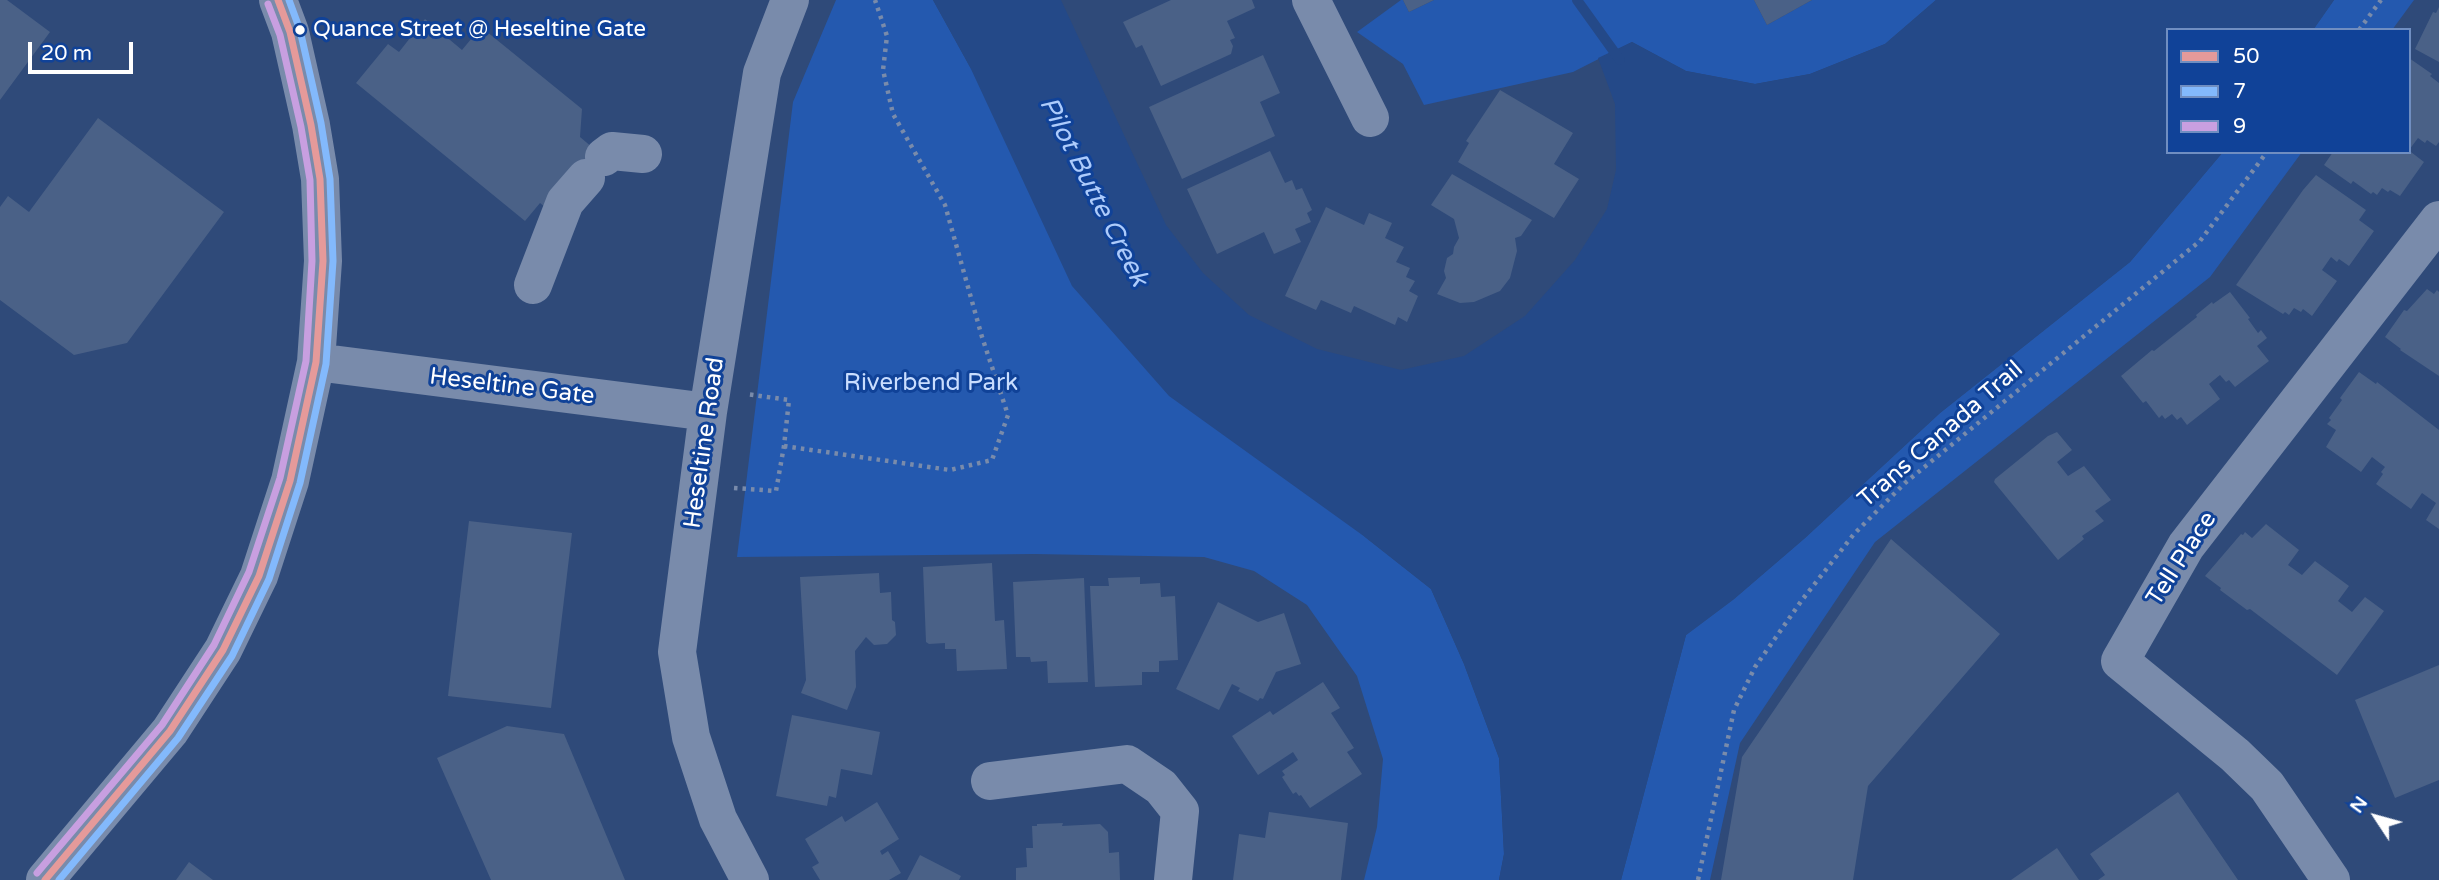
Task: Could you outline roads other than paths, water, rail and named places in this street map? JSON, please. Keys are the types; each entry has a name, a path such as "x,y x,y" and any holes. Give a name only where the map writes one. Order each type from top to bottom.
{"street":[{"path":"44,880 170,731 223,650 259,576 290,481 316,362 323,261 320,179 311,125 290,32 278,0"},
{"name":"Heseltine Road","path":"750,880 718,819 691,737 677,653 710,400 762,73 790,0"},
{"path":"1311,0 1370,118"},
{"path":"534,285 565,202 612,151 643,154"},
{"name":"Tell Place","path":"2331,880 2267,786 2235,755 2120,661 2186,546 2439,220"},
{"name":"Heseltine Gate","path":"316,362 710,400"},
{"path":"990,781 1127,764 1161,787 1180,811 1173,880"}],"water":[{"name":"Pilot Butte Creek","path":"933,0 1061,0 1166,225 1203,273 1249,315 1317,349 1401,370 1464,356 1525,316 1575,260 1607,209 1616,170 1615,104 1598,58 1632,42 1686,71 1755,84 1810,74 1885,44 1936,0 2334,0 2314,28 2166,28 2166,154 2221,154 2130,262 1940,413 1805,538 1734,599 1686,635 1621,880 1499,880 1504,854 1499,758 1464,664 1431,589 1365,537 1169,396 1072,286 970,67"}],"waterway":[{"path":"1577,0 1620,60"}],"place":[{"name":"Quance Street @ Heseltine Gate","path":"300,30"}],"park label":[{"name":"Riverbend Park","path":"931,384"}]}
